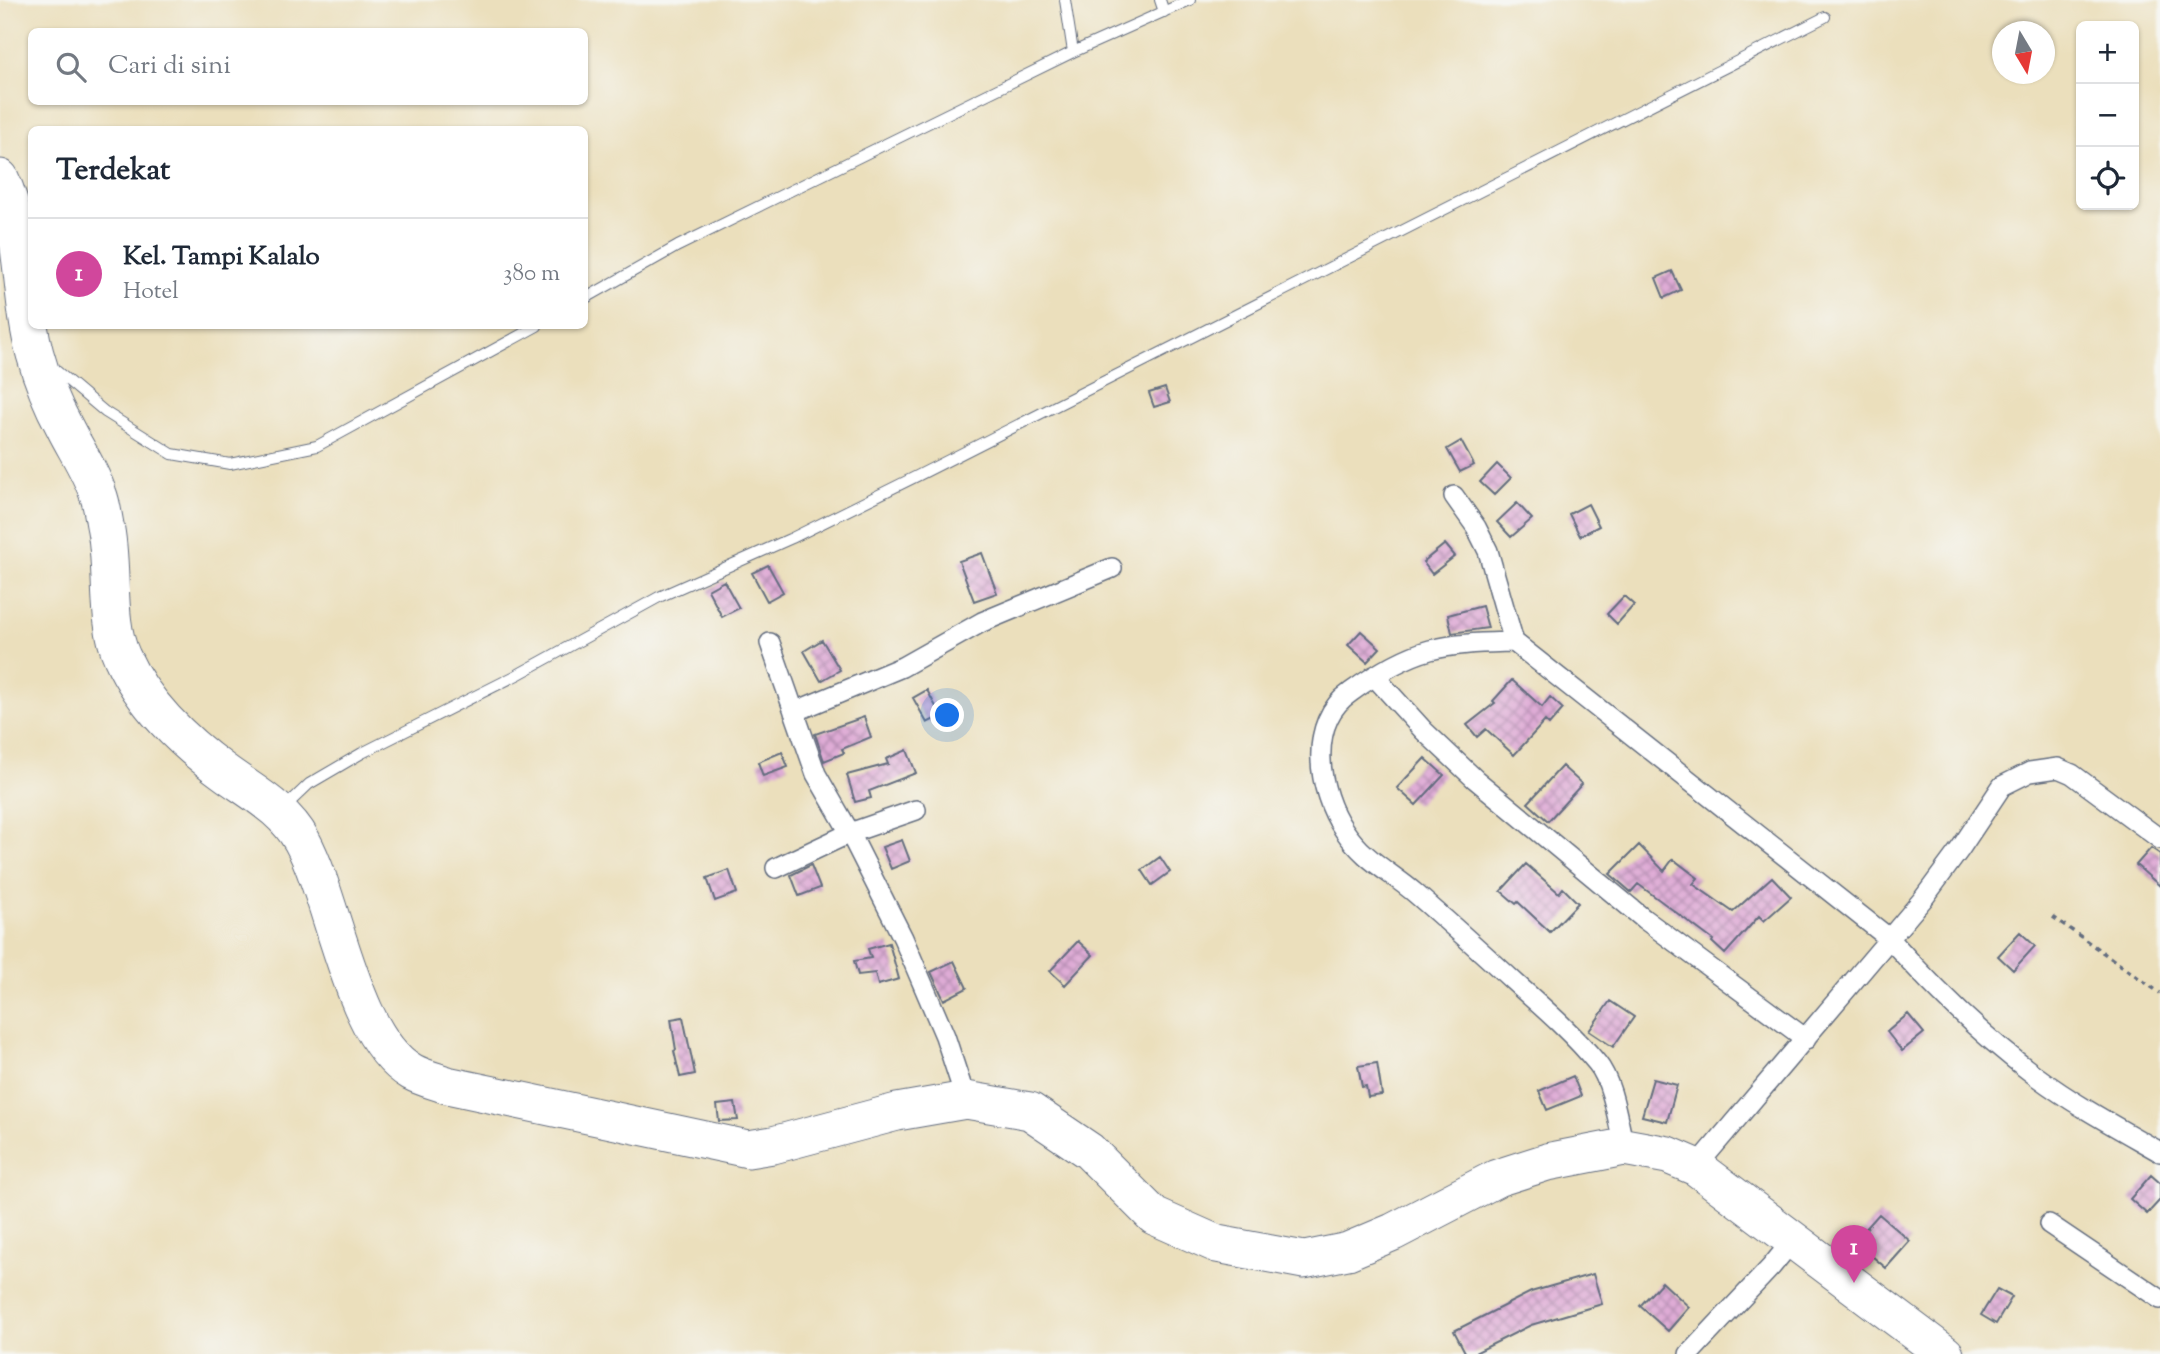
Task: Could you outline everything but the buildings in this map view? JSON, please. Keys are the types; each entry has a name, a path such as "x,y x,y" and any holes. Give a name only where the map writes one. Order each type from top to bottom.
{"highway":[{"path":"0,177 16,226 28,310"},
{"path":"31,329 34,352 46,390 84,461 99,496 109,542 113,622 121,655 159,713 193,747 280,812 302,840 348,972 379,1039 396,1059 412,1072 447,1085 748,1149 773,1145 897,1112 966,1100 1030,1111 1089,1151 1154,1216 1217,1244 1304,1260 1348,1251 1393,1232 1497,1178 1547,1162 1624,1147 1668,1154 1696,1167 1945,1354"}],"street":[{"path":"1454,496 1476,527 1488,551 1514,642 1890,939 1932,986 2036,1076 2084,1108 2160,1152"},
{"path":"794,712 902,667 982,622 1112,568"},
{"path":"1514,642 1473,643 1428,650 1374,676 1342,697 1330,712 1322,737 1321,771 1332,809 1344,831 1368,860 1407,887 1458,930 1541,1006 1599,1065 1612,1097 1624,1147"},
{"path":"770,643 816,774 881,890 945,1036 966,1100"},
{"path":"1374,676 1424,731 1475,779 1644,919 1806,1039"},
{"path":"1696,1167 1948,867 2001,786 2030,772 2058,768 2072,774 2160,839"},
{"path":"776,868 850,833 916,810"},
{"path":"2049,1224 2160,1299"},
{"path":"1689,1354 1793,1240"}],"lane":[{"path":"1065,0 1073,52"},
{"path":"1160,0 1164,12"},
{"path":"588,297 678,247 1073,52 1191,0"},
{"path":"280,812 309,784 362,753 517,675 659,597 792,538 873,498 1825,17"},
{"path":"34,352 105,412 172,454 230,464 317,446 532,329"}],"path":[{"path":"2053,917 2160,993"}],"place":[{"name":"Kel. Tampi Kalalo","path":"1854,1283"}]}
